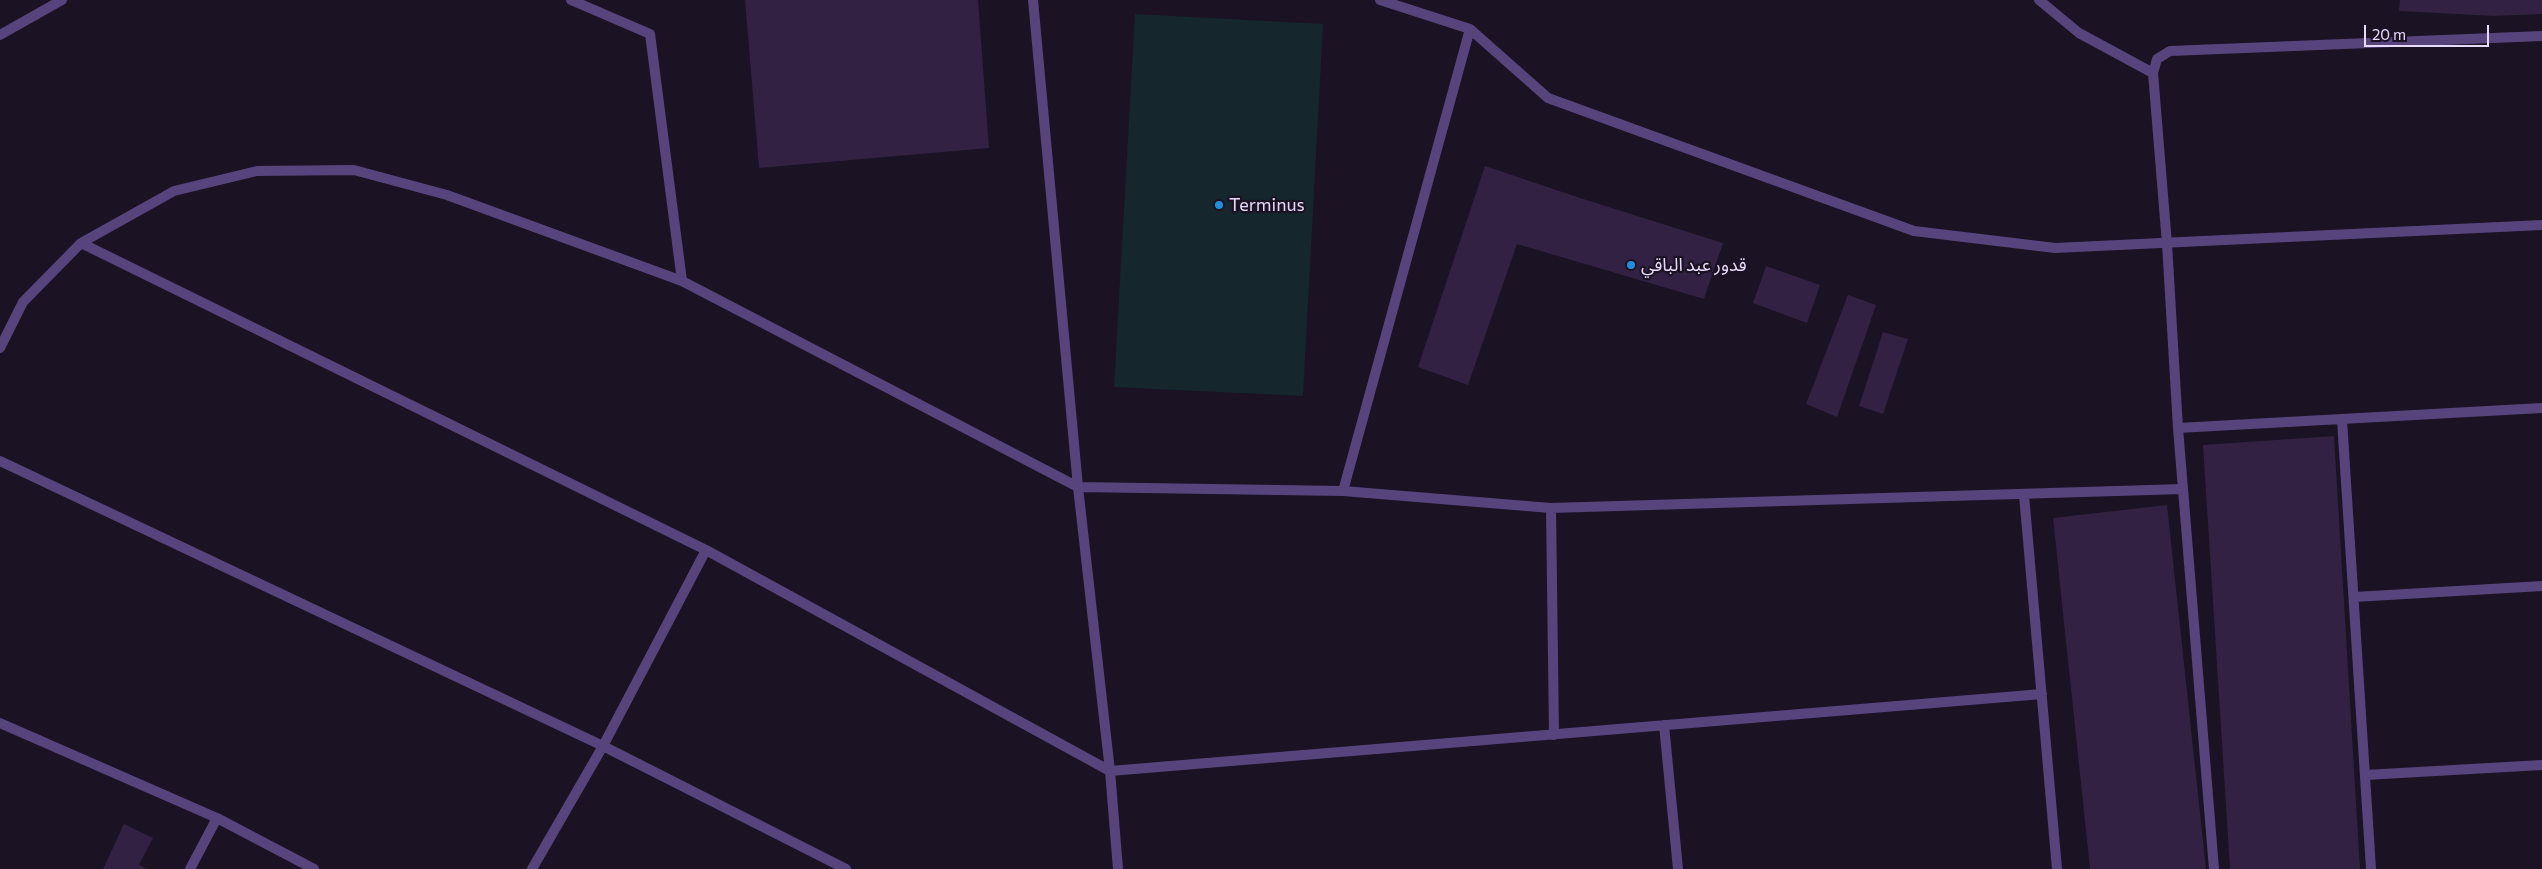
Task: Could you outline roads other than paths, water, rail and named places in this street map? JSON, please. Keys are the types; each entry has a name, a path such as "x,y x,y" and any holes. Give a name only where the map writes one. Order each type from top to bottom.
{"street":[{"path":"0,35 62,0"},
{"path":"571,0 650,34 682,281"},
{"path":"1033,0 1078,487 1110,771 1118,869"},
{"path":"1380,0 1470,29 1548,98 1914,231 2055,248 2542,225"},
{"path":"2039,0 2078,33 2153,73"},
{"path":"1343,491 1470,29"},
{"path":"2214,869 2178,428 2167,244 2153,73 2157,58 2170,51 2542,36"},
{"path":"0,348 23,302 81,242 174,191 257,171 354,170 447,195 682,281 1078,487 1343,491 1551,508 2183,490"},
{"path":"81,242 706,550 1110,771 2042,694"},
{"path":"2178,428 2542,408"},
{"path":"2342,420 2371,869"},
{"path":"0,461 603,746 846,869"},
{"path":"2024,495 2057,869"},
{"path":"1551,508 1554,735"},
{"path":"532,869 603,746 706,550"},
{"path":"2354,597 2542,586"},
{"path":"0,723 217,818 314,869"},
{"path":"1664,725 1678,869"},
{"path":"2365,775 2542,765"},
{"path":"190,869 217,818"}],"place":[{"name":"Terminus","path":"1219,205"},
{"name":"قدور عبد الباقي","path":"1631,265"}]}
